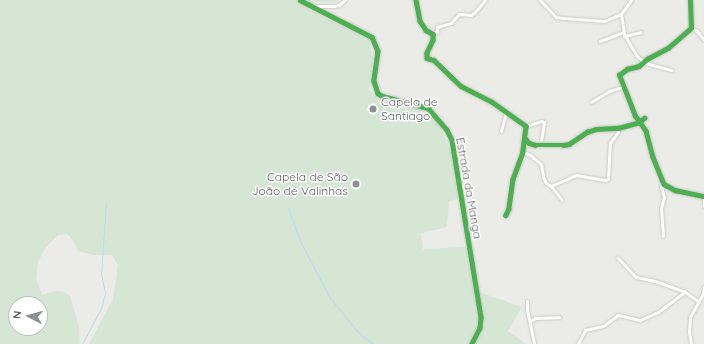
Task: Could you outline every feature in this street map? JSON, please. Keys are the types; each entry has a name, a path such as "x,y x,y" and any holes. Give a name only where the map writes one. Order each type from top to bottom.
{"street":[{"name":"Estrada da Manga","path":"300,0 372,37 376,43 378,51 374,81 378,93 382,96 428,108 447,130 452,140 482,318 480,328 472,344"},
{"path":"312,6 334,6 339,5 345,0"},
{"path":"416,0 420,21 426,30 433,34"},
{"path":"485,0 475,12 471,14 459,14 451,23 437,27 437,31 433,34 433,40 427,53 427,58 434,60 461,86 492,101 526,126 544,122 541,140"},
{"path":"540,0 556,17 604,21 621,14 631,0"},
{"path":"690,0 691,28"},
{"path":"621,14 624,34 634,52 644,62 672,70"},
{"path":"691,28 698,31 704,40"},
{"path":"691,28 668,48 619,75 622,87 635,116 646,131 664,184 675,190 704,196 704,206"},
{"path":"600,41 624,34 641,32"},
{"path":"591,102 609,91 622,87"},
{"path":"501,131 506,112"},
{"path":"525,138 529,143 563,146 596,129 618,128 640,122 645,118"},
{"path":"506,215 509,209 513,179 522,152 526,126"},
{"path":"551,186 576,175 608,179 610,143 618,132 618,128"},
{"path":"522,152 530,155 541,164 543,177 546,184 551,186 562,200"},
{"path":"663,181 662,187 664,197 661,208 663,236"},
{"path":"618,258 636,277 655,281 685,292 698,301"},
{"path":"691,344 688,332 690,318 703,294 704,287"},
{"path":"578,344 585,330 603,326 618,315 640,320 658,312 685,292"},
{"path":"527,301 527,310 534,344"},
{"path":"530,321 535,318 560,317"}],"green space":[{"path":"0,0 339,0 335,2 315,2 308,9 369,40 373,59 369,90 379,99 423,110 439,124 453,157 458,199 449,201 447,227 421,233 423,249 467,247 473,290 522,307 508,331 526,344 89,344 113,299 118,265 112,255 93,255 78,251 73,240 67,234 58,235 46,247 38,262 36,279 42,295 55,291 64,292 70,296 79,327 80,344 0,344"}],"waterway":[{"path":"82,344 101,309 105,293 101,274 106,202"},
{"path":"288,208 299,239 330,298 359,333 373,344"}],"traffic: fast":[{"path":"300,0 372,37 378,51 374,81 378,93 382,96 428,108 447,130 452,140 481,318 480,328 472,344"},
{"path":"416,0 420,21 426,30 433,34 433,40 427,53 427,58 434,60 461,86 491,101 526,126 523,152 513,179 509,209 506,215"},
{"path":"645,118 640,122 635,116 619,75 627,69 639,66 647,59 668,48 691,28 690,0"},
{"path":"525,138 529,143 535,145 563,145 569,144 587,132 596,129 618,128 640,122 646,131 653,157 664,184 675,190 704,196"}],"place":[{"name":"Capela de Santiago","path":"373,109"},
{"name":"Capela de São João de Valinhas","path":"356,184"}]}
